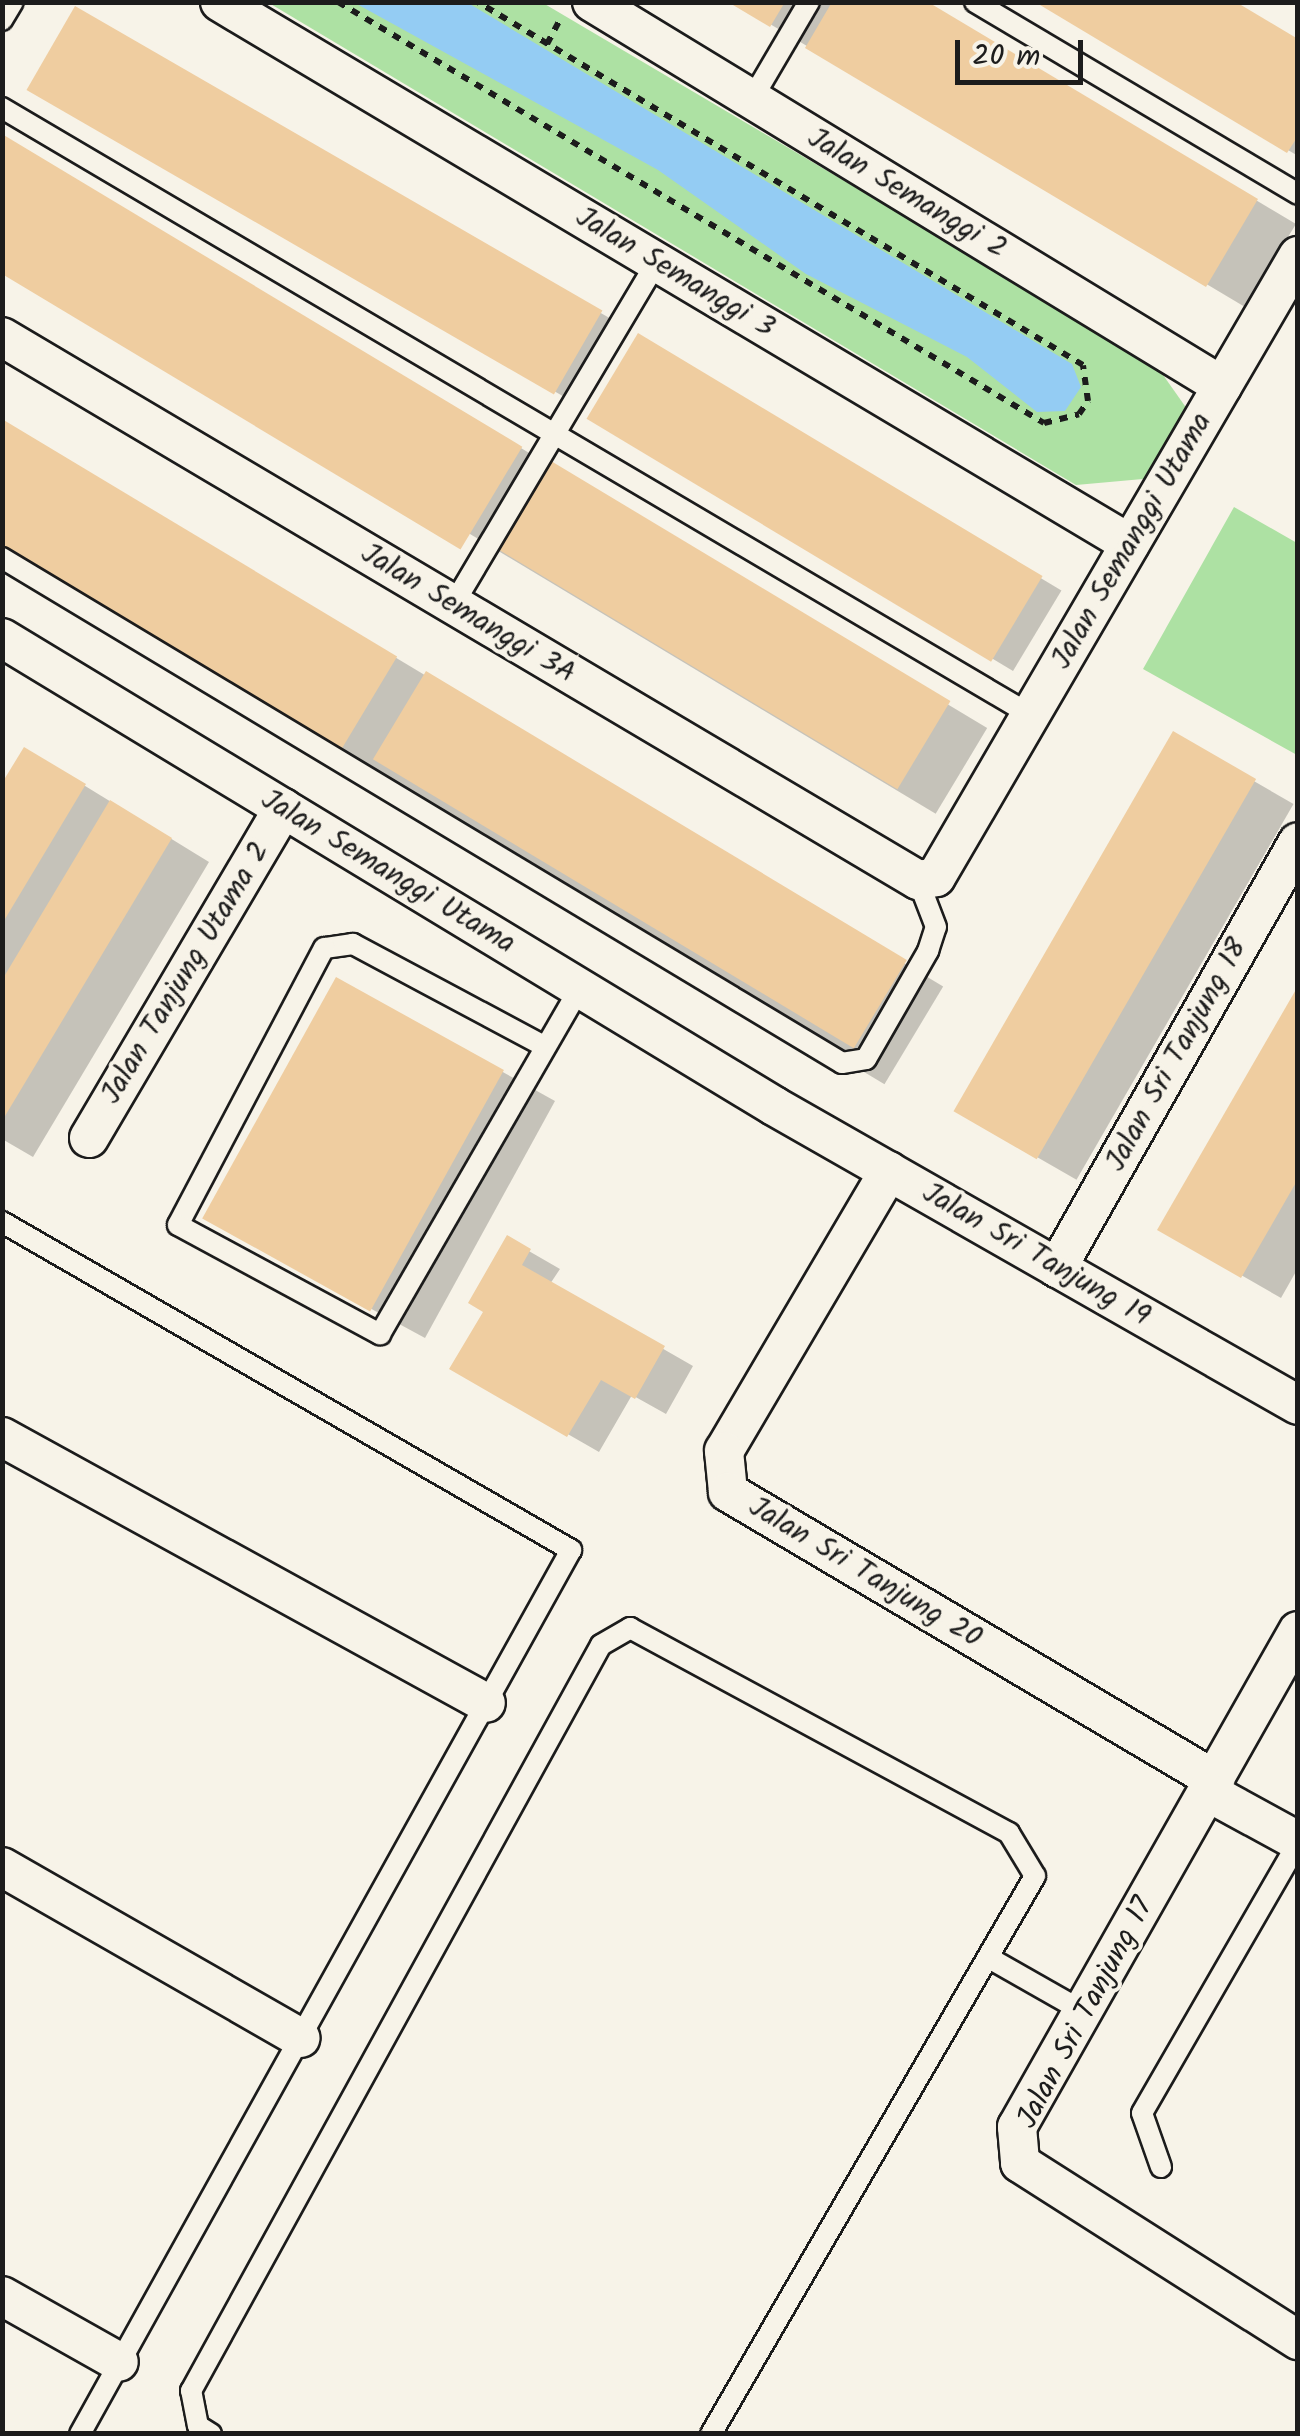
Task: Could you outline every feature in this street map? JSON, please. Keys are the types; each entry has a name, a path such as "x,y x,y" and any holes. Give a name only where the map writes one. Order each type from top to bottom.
{"street":[{"name":"Jalan Semanggi 3","path":"220,2 1130,544"},
{"name":"Jalan Semanggi 2","path":"576,12 752,99 1222,386"},
{"name":"Jalan Semanggi Utama","path":"927,878 1031,714 1298,256"},
{"name":"Jalan Semanggi 3A","path":"2,337 453,605 927,878"},
{"name":"Jalan Semanggi Utama","path":"2,638 774,1106"},
{"name":"Jalan Tanjung Utama 2","path":"88,1138 284,808"},
{"name":"Jalan Sri Tanjung 18","path":"1057,1268 1298,842"},
{"name":"Jalan Sri Tanjung 19","path":"774,1106 1298,1405"},
{"name":"Jalan Sri Tanjung 20","path":"889,1171 724,1452 728,1492 1211,1786"},
{"path":"2,1437 486,1703"},
{"name":"Jalan Sri Tanjung 17","path":"1298,1632 1017,2127 1020,2163 1298,2340"},
{"path":"1211,1786 1298,1842"},
{"path":"2,1867 300,2038"},
{"path":"2,2296 119,2362"}],"lane":[{"path":"2,20 13,2"},
{"path":"752,99 809,2"},
{"path":"976,2 1298,194"},
{"path":"2,108 1031,714"},
{"path":"453,605 656,262"},
{"path":"2,558 842,1063 866,1059 928,951 936,927 927,878"},
{"path":"544,1046 353,944 324,948 178,1225 380,1334 580,988"},
{"path":"2,1222 572,1550 80,2434"},
{"path":"212,2434 198,2426 191,2392 601,1645 630,1628 690,1654 1009,1833 1035,1876 711,2434"},
{"path":"1161,2168 1142,2113 1298,1842"},
{"path":"989,1958 1084,2012"}],"path":[{"path":"338,2 1044,423 1079,414 1088,400 1083,365 478,2"},
{"path":"547,44 576,12"},
{"path":"507,119 513,108"},
{"path":"903,357 910,346"}],"green space":[{"path":"269,3 543,3 1156,365 1192,416 1154,478 1076,485"},
{"path":"1234,507 1297,543 1297,755 1143,669"}],"water":[{"path":"355,3 468,3 1072,364 1081,387 1065,411 1037,412 967,357 806,274 658,170"}],"building":[{"path":"728,2 785,2 770,27"},
{"path":"832,2 928,2 1258,199 1206,287 805,48"},
{"path":"1035,2 1236,2 1298,39 1298,136 1287,153"},
{"path":"75,6 602,310 554,395 27,90"},
{"path":"2,134 522,447 460,549 2,274"},
{"path":"638,333 1043,576 991,662 586,419"},
{"path":"2,419 397,656 336,758 2,558"},
{"path":"551,461 950,701 897,789 498,549"},
{"path":"426,671 907,960 854,1048 373,759"},
{"path":"1173,731 1256,779 1037,1159 954,1111"},
{"path":"24,747 86,784 2,924 2,783"},
{"path":"110,800 172,838 2,1121 2,980"},
{"path":"336,977 504,1070 370,1311 202,1218"},
{"path":"1298,986 1298,1179 1241,1278 1157,1230"},
{"path":"507,1235 531,1249 522,1265 665,1346 635,1399 601,1380 567,1437 449,1369 483,1312 468,1303"}]}
